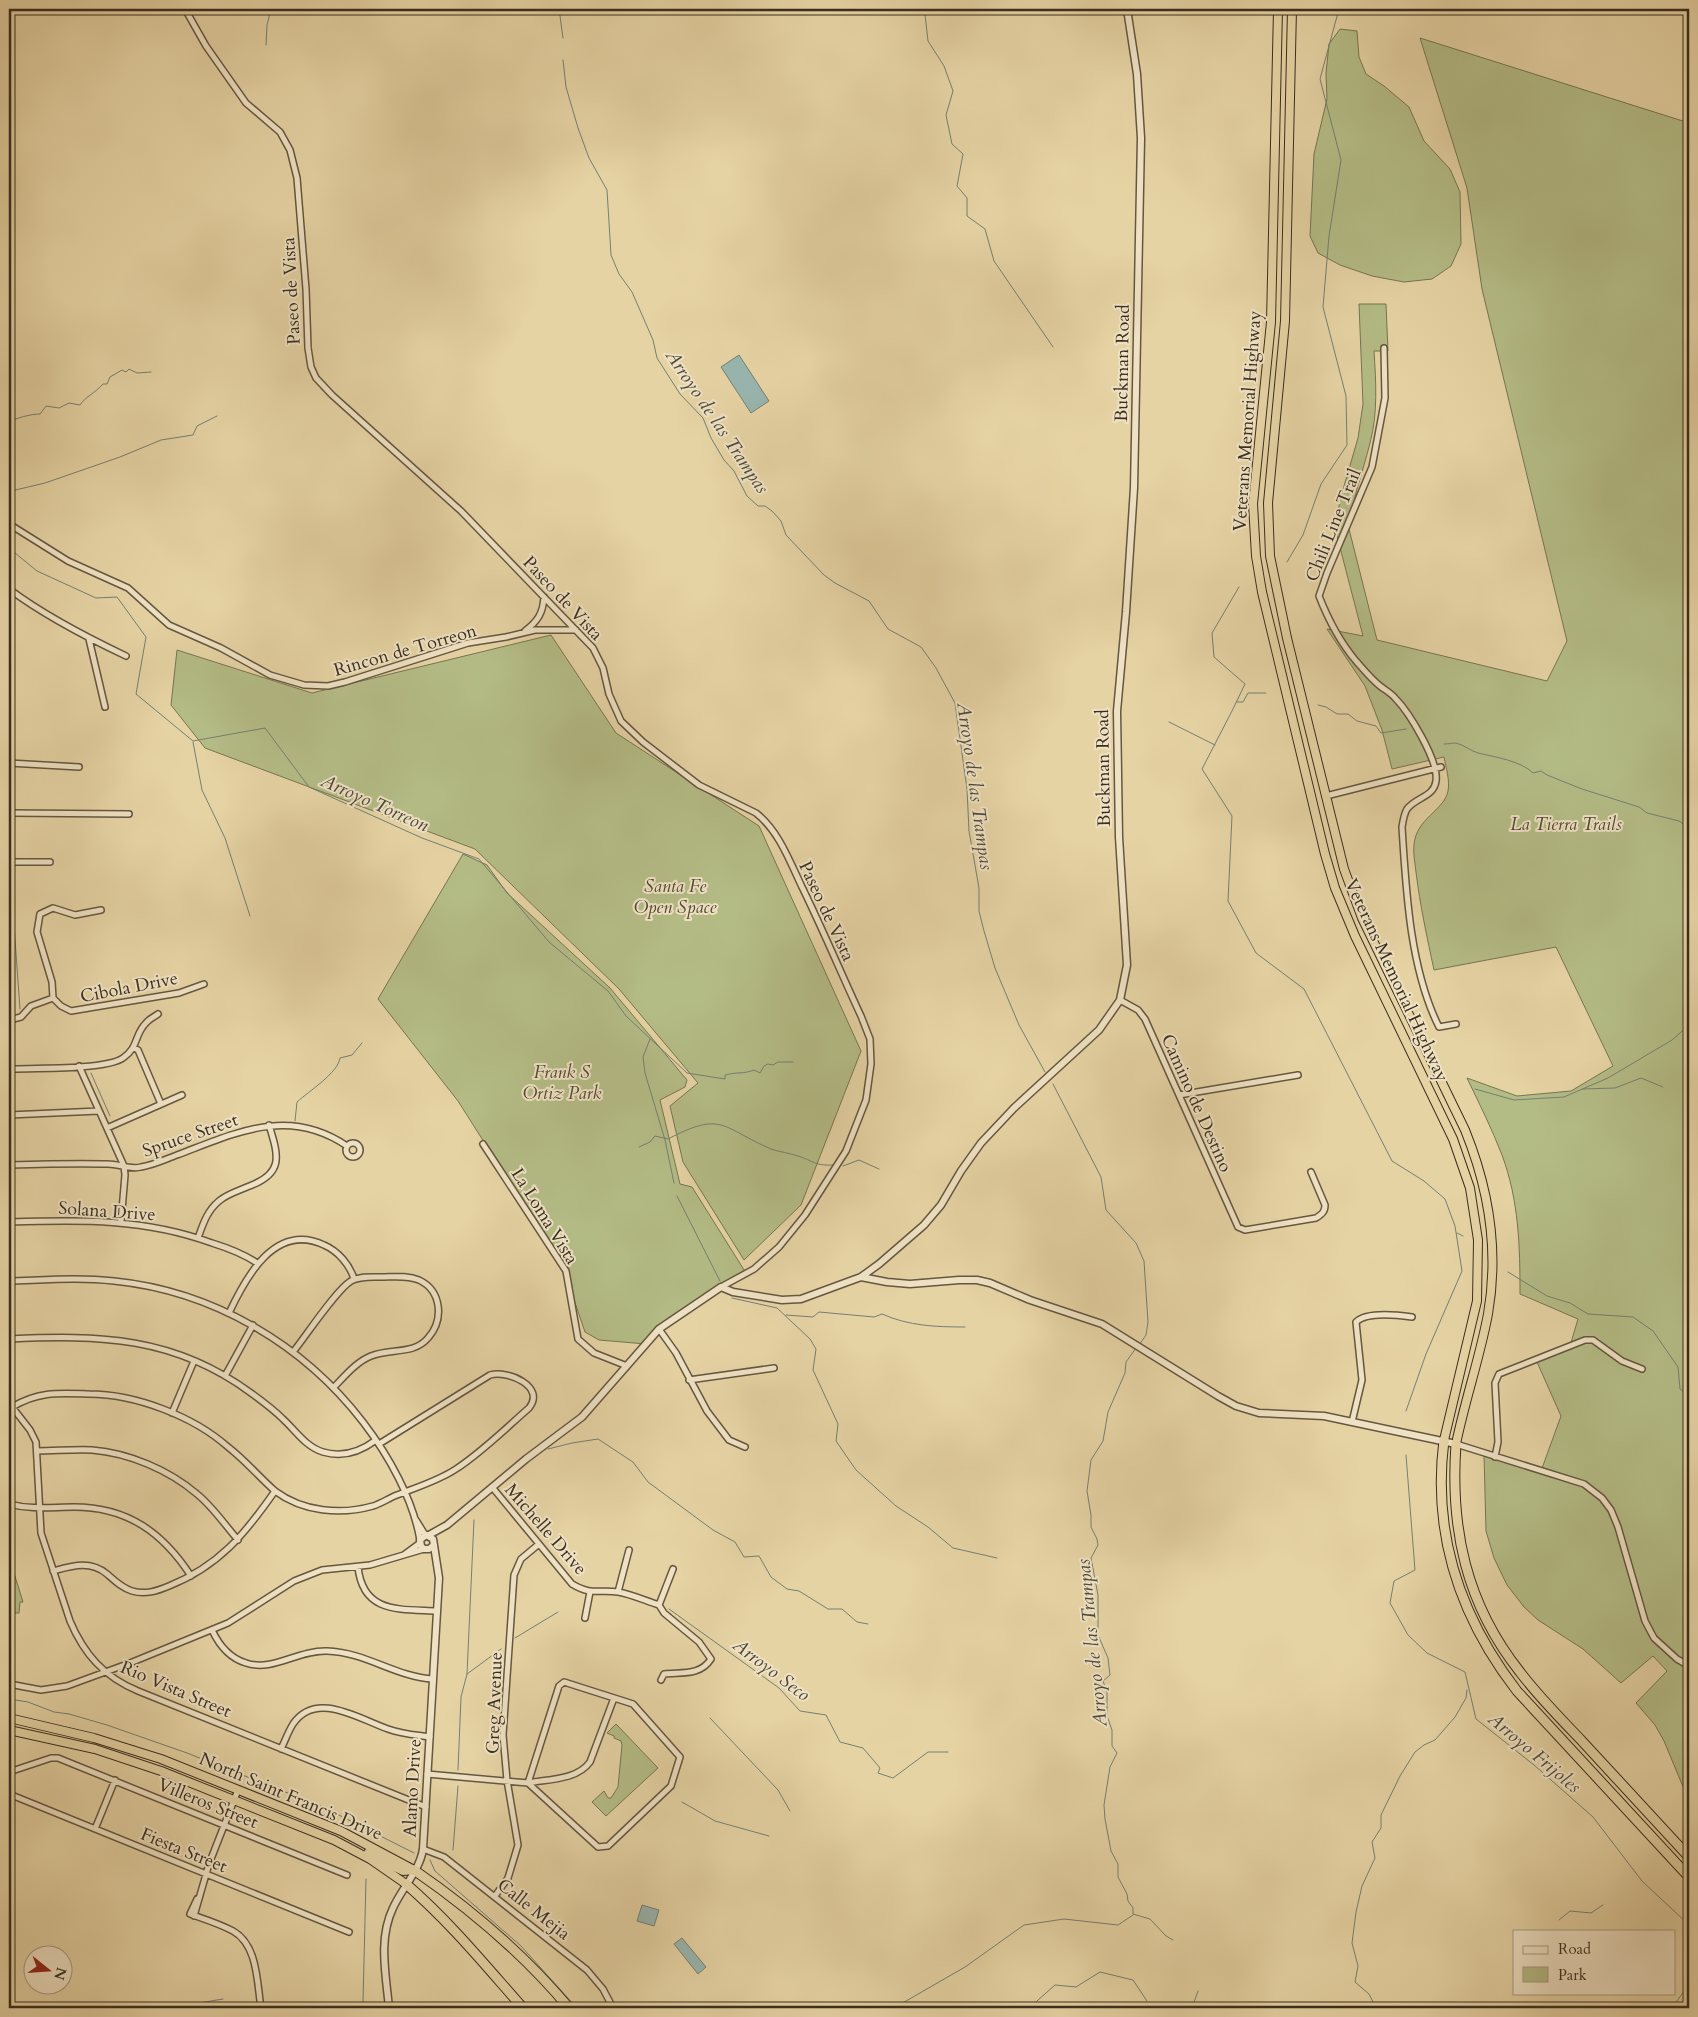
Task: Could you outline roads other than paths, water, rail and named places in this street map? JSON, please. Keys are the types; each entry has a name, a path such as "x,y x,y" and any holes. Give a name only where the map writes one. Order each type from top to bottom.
{"highway":[{"name":"Veterans Memorial Highway","path":"1278,9 1271,322 1253,504 1256,556 1262,592 1335,888 1355,936 1454,1139 1470,1188 1478,1240 1477,1301 1444,1440 1441,1463 1441,1490 1445,1534 1456,1579 1478,1632 1516,1691 1689,1877"},
{"name":"Veterans Memorial Highway","path":"1292,9 1284,348 1269,486 1268,530 1276,590 1339,852 1352,894 1465,1130 1475,1154 1484,1188 1492,1243 1490,1295 1484,1330 1456,1444 1454,1502 1457,1530 1474,1592 1491,1629 1512,1662 1526,1680 1689,1857"},
{"name":"North Saint Francis Drive","path":"9,1718 89,1736 131,1748 341,1831 414,1870 467,1908 525,1958 570,2008"},
{"name":"North Saint Francis Drive","path":"9,1730 120,1757 234,1800 353,1849 406,1884 424,1899 467,1944 523,2008"},
{"path":"353,1849 369,1853 403,1871 414,1870"}],"street":[{"name":"Paseo de Vista","path":"185,9 206,46 246,103 280,132 290,150 297,187 306,289 308,348 311,367 316,378 332,395 462,511 593,648 604,668 609,694 621,721 643,742 699,785 764,820 773,831 818,920 870,1038 871,1064 866,1100 852,1138 838,1165 805,1215 779,1247 754,1269 721,1288"},
{"name":"Buckman Road","path":"721,1288 791,1300 810,1296 860,1277 879,1264 924,1226 941,1205 961,1171 981,1143 1014,1108 1099,1030 1120,1000 1127,965 1119,837 1117,711 1134,488 1141,138 1137,74 1126,9"},
{"name":"Chili Line Trail","path":"1384,348 1385,398 1372,468 1326,573 1319,596 1340,640 1369,677 1393,696 1407,711 1431,754 1437,779 1434,788 1430,793 1408,808 1402,827 1406,898 1418,962 1433,1016 1439,1027 1456,1024"},
{"name":"Rincon de Torreon","path":"9,524 68,561 128,588 169,625 221,648 270,675 304,685 328,686 345,682 443,650 535,630 576,630"},
{"path":"9,589 23,600 89,639 126,656"},
{"path":"523,633 535,624 543,612 544,597"},
{"path":"89,639 105,707"},
{"path":"9,763 79,767"},
{"path":"1326,796 1441,767"},
{"path":"9,813 129,814"},
{"path":"9,862 50,862"},
{"path":"9,1020 21,1017 32,1006 53,998 52,982 37,932 40,914 53,908 75,916 101,910"},
{"name":"Cibola Drive","path":"53,998 60,1006 71,1012 119,1002 138,1001 179,993 204,984"},
{"name":"Camino de Destino","path":"1120,1000 1138,1010 1145,1019 1238,1227 1246,1230 1316,1218 1321,1215 1325,1211 1325,1206 1311,1172"},
{"path":"9,1069 80,1066 109,1063 122,1059 134,1048 146,1022 158,1014"},
{"path":"134,1048 138,1050 162,1104"},
{"path":"80,1066 124,1166 121,1222"},
{"path":"1179,1095 1298,1075"},
{"path":"106,1128 182,1095"},
{"path":"9,1115 99,1111"},
{"path":"198,1238 207,1215 219,1201 234,1192 259,1183 274,1170 277,1154 268,1125"},
{"name":"Spruce Street","path":"9,1165 115,1164 136,1168 151,1165 243,1131 268,1125 290,1125 308,1128 329,1136 347,1146"},
{"name":"La Loma Vista","path":"483,1144 566,1271 578,1340 594,1353 627,1366"},
{"path":"9,1155 9,1165"},
{"name":"Solana Drive","path":"9,1222 91,1220 160,1228 198,1238 246,1256 257,1263"},
{"path":"229,1313 244,1282 257,1263 284,1244 300,1240 314,1241 328,1246 338,1254 349,1268 354,1279"},
{"path":"293,1352 341,1290 354,1279 366,1277 404,1277 414,1278 424,1283 431,1290 438,1304 439,1315 435,1329 425,1341 414,1348 382,1353 365,1359 334,1387"},
{"path":"860,1277 910,1284 959,1280 977,1280 990,1283 1047,1306 1102,1324 1196,1384 1236,1406 1259,1413 1312,1414 1444,1440 1584,1484 1602,1498 1611,1510 1618,1527 1645,1620 1654,1638 1689,1666"},
{"path":"9,1281 80,1279 127,1282 182,1295 229,1313 253,1325 293,1352 334,1387 378,1442 416,1520 424,1533 434,1543"},
{"path":"423,1546 423,1537 447,1525 538,1450 582,1417 658,1329 721,1288"},
{"path":"1352,1422 1362,1380 1356,1322 1361,1318 1388,1314 1412,1317"},
{"path":"225,1376 253,1325"},
{"path":"658,1329 676,1353 707,1411 729,1440 745,1447"},
{"path":"9,1339 66,1336 112,1339 164,1349 225,1376 263,1402 307,1443 317,1450 335,1454 346,1454 378,1442 485,1377 494,1374 506,1374 516,1377 532,1393 531,1406 468,1460 451,1472 370,1506 333,1511 302,1505 276,1490 227,1445 172,1413 138,1401 104,1394 37,1395 10,1405"},
{"path":"1495,1457 1498,1442 1495,1383 1499,1374 1584,1340 1593,1340 1622,1361 1642,1369"},
{"path":"172,1413 194,1361"},
{"path":"689,1380 774,1368"},
{"name":"Rio Vista Street","path":"10,1405 30,1430 37,1451 42,1537 53,1571 76,1635 104,1672 119,1683 426,1806"},
{"path":"37,1451 92,1450 120,1455 146,1463 175,1478 198,1494 238,1540"},
{"name":"Michelle Drive","path":"492,1487 572,1584 590,1592 618,1592 659,1605"},
{"path":"53,1571 76,1565 90,1566 103,1571 122,1587 142,1593 160,1589 191,1576 217,1559 238,1540 276,1490"},
{"path":"9,1504 40,1509 94,1508 113,1512 140,1523 164,1540 179,1557 191,1576"},
{"path":"416,1520 423,1546 435,1560"},
{"path":"9,1684 36,1689 67,1686 228,1623 294,1582 322,1570 376,1564 434,1543 447,1525"},
{"name":"Alamo Drive","path":"389,2008 384,1951 386,1931 392,1910 421,1858 423,1849 439,1578 434,1543"},
{"name":"Greg Avenue","path":"494,1896 508,1878 517,1850 503,1735 513,1580 519,1562 539,1544"},
{"path":"618,1592 629,1550"},
{"path":"358,1567 363,1589 376,1602 393,1608 437,1611"},
{"path":"661,1680 664,1674 699,1671 706,1667 710,1659 699,1642 664,1613 659,1605 672,1569"},
{"path":"585,1618 590,1592"},
{"path":"212,1630 226,1652 247,1664 265,1666 308,1652 329,1651 351,1654 410,1676 433,1679"},
{"path":"564,1682 633,1704 680,1757 671,1786 608,1846 598,1847 528,1783 558,1686 564,1682"},
{"path":"427,1774 528,1783 576,1774 584,1770 593,1754 614,1698"},
{"path":"282,1749 290,1730 298,1718 307,1712 320,1708 338,1709 392,1730 430,1737"},
{"name":"Villeros Street","path":"9,1772 51,1758 58,1758 347,1875"},
{"path":"95,1829 115,1780"},
{"path":"238,1790 205,1873 192,1915 231,1930 240,1936 247,1945 252,1954 261,2008"},
{"name":"Fiesta Street","path":"9,1794 349,1932"},
{"name":"Calle Mejia","path":"423,1849 444,1857 587,1970 613,2008"}],"water":[{"path":"739,355 769,401 751,413 721,367"},
{"path":"642,1905 659,1910 654,1926 637,1921"},
{"path":"682,1938 706,1967 698,1974 674,1944"}],"waterway":[{"path":"266,45 267,25 271,9"},
{"name":"Arroyo de las Trampas","path":"559,9 563,38"},
{"path":"919,9 925,14 928,41 944,66 953,91 946,115 952,144 963,154 957,186 967,198 967,216 985,229 994,261 1053,347"},
{"path":"1287,562 1303,535 1321,484 1347,445 1346,396 1323,307 1329,236 1341,160 1320,79 1339,9"},
{"name":"Arroyo de las Trampas","path":"563,60 566,87 578,128 589,158 607,190 611,255 619,274 632,292 653,340 657,358 680,394 703,418 711,438 724,460 734,471 747,496 758,506 765,506 772,511 781,521 786,535 824,575 869,601 888,629 921,647 936,668 955,703 967,789 969,831 979,888 979,911 995,968 1019,1025 1045,1072"},
{"path":"9,422 24,416 40,414 46,406 59,408 69,403 80,405 103,384 107,384 110,377 122,370 126,372 129,369 137,373 151,372"},
{"path":"9,494 11,491 45,483 120,457 161,440 193,435 197,426 217,416"},
{"name":"Arroyo Torreon","path":"9,548 37,571 96,598 117,597 146,637 136,694 193,741 265,728 309,787 422,838 479,859 549,942 608,991 626,1016 687,1073 725,1079 725,1075 729,1074 754,1070 760,1073 764,1066 768,1064 793,1062"},
{"path":"1239,587 1212,633 1214,657 1245,684 1202,769 1232,816 1228,901 1256,953 1304,989 1392,1161 1424,1181 1445,1199 1455,1226 1462,1271 1426,1354 1406,1411"},
{"path":"1237,702 1243,702 1248,693 1266,693"},
{"path":"1318,705 1326,707 1337,714 1348,714 1357,721 1376,726 1381,733 1406,729"},
{"path":"1169,722 1215,745"},
{"path":"193,742 202,790 225,838 250,916"},
{"path":"1444,744 1456,743 1478,753 1515,762 1533,773 1541,771 1582,789 1639,807 1647,813 1679,821 1689,828"},
{"path":"13,911 20,1009"},
{"path":"1475,1089 1514,1100 1564,1097 1608,1078 1672,1040 1689,1025"},
{"path":"650,1039 643,1057 645,1073 665,1140 674,1183"},
{"path":"295,1121 297,1102 329,1076 340,1058 352,1055 362,1043"},
{"path":"91,1073 110,1116"},
{"path":"1583,1089 1615,1088 1641,1078 1663,1087"},
{"name":"Arroyo de las Trampas","path":"1053,1084 1101,1177 1106,1210 1136,1243 1144,1261 1148,1322 1146,1335 1139,1345"},
{"path":"639,1147 650,1142 655,1136 668,1139 700,1125 712,1124 722,1125 771,1149 798,1156 818,1164 834,1165"},
{"path":"843,1166 859,1160 879,1169"},
{"path":"677,1196 720,1281"},
{"path":"1457,1233 1463,1236"},
{"path":"1508,1272 1547,1296 1570,1303 1588,1314 1633,1317 1653,1331 1678,1367 1680,1389 1689,1396"},
{"path":"732,1298 777,1308 810,1339 816,1349 813,1370 838,1424 836,1441 856,1470 896,1506 928,1527 953,1548 997,1558"},
{"path":"786,1315 813,1317 819,1312 874,1317 882,1314 902,1321 923,1325 965,1327"},
{"name":"Arroyo de las Trampas","path":"1136,1348 1126,1362 1125,1373 1108,1412 1103,1441 1091,1460 1087,1491 1091,1527 1098,1545 1091,1558 1098,1595 1098,1635 1108,1658 1110,1675 1103,1681 1107,1692 1107,1716 1112,1730 1112,1746 1117,1753 1110,1767 1104,1805 1111,1851 1118,1864 1118,1877 1133,1908 1133,1914 1150,1919 1166,1936 1173,1940"},
{"path":"548,1449 598,1439 633,1462 648,1482 713,1530 735,1542 744,1557 759,1556 771,1577 787,1589 799,1591 828,1609 842,1609 857,1622 868,1624"},
{"name":"Arroyo Frijoles","path":"1406,1455 1415,1570 1394,1581 1390,1603 1408,1635 1427,1653 1465,1672 1476,1719 1534,1765 1593,1817 1642,1881 1689,1925"},
{"path":"467,1674 474,1520"},
{"name":"Arroyo Seco","path":"669,1609 779,1688 800,1711 826,1715 840,1742 863,1748 880,1768 878,1773 893,1778 928,1752 948,1752"},
{"path":"515,1638 558,1612"},
{"path":"458,1770 461,1697 467,1674 501,1649"},
{"path":"1376,2008 1369,1994 1355,1982 1358,1966 1352,1943 1362,1886 1375,1858 1372,1842 1381,1828 1381,1815 1400,1776 1415,1752 1435,1740 1455,1717 1466,1698 1467,1690"},
{"path":"9,1699 28,1702 54,1712 69,1714 107,1725 187,1753 323,1807 414,1853"},
{"path":"710,1718 778,1790 790,1811"},
{"path":"453,1850 458,1786"},
{"path":"682,1802 715,1821 769,1836"},
{"path":"430,1860 435,1871 521,1946 577,2008"},
{"path":"363,2002 366,1879"},
{"path":"1559,1920 1570,1911 1591,1913 1603,1905"},
{"path":"894,2008 965,1967 1024,1925 1064,1919 1118,1925 1133,1915"},
{"path":"1029,2008 1055,1985 1076,1987 1100,1972 1133,1980 1147,2001"},
{"path":"1672,2008 1689,1984"},
{"path":"1192,2008 1198,1991"},
{"path":"175,2007 223,1999"}],"park label":[{"name":"La Tierra Trails","path":"1566,824"},
{"name":"Santa Fe Open Space","path":"675,896"},
{"name":"Frank S Ortiz Park","path":"562,1082"}]}
